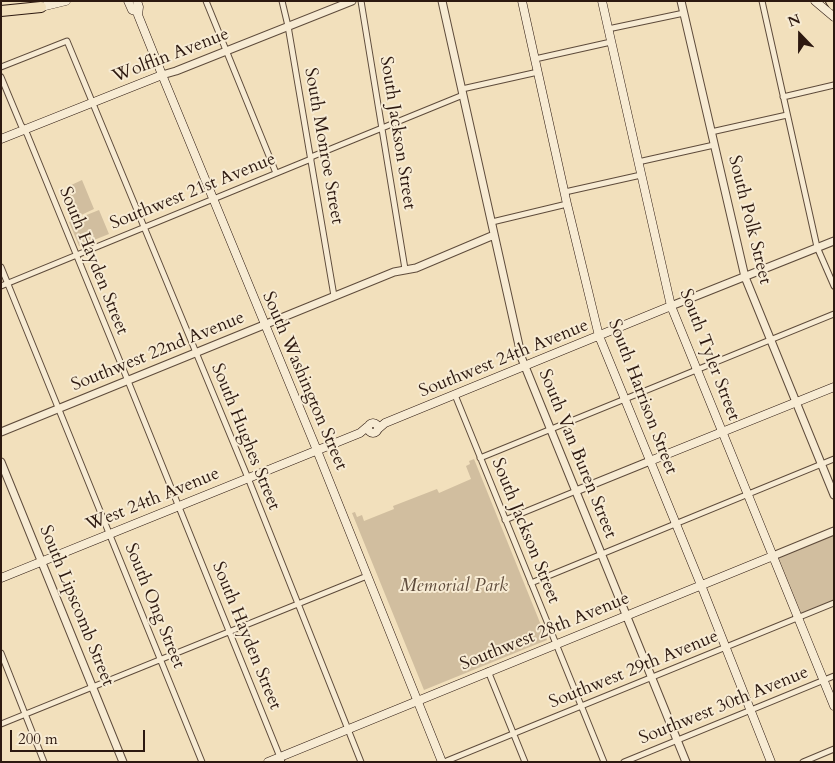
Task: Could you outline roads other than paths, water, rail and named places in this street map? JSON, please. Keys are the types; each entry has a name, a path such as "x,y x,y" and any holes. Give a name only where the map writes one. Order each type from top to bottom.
{"highway":[{"path":"831,1 834,5"},
{"path":"1,11 41,7"}],"main road":[{"path":"1,16 66,1"},
{"name":"South Washington Street","path":"128,1 132,10 138,12"},
{"name":"South Washington Street","path":"137,1 138,12 162,75 443,762"},
{"name":"South Harrison Street","path":"522,1 564,192 599,336 771,762"},
{"name":"South Tyler Street","path":"602,1 671,306 834,706"},
{"path":"815,1 834,17"},
{"name":"Wolflin Avenue","path":"1,139 162,75"},
{"name":"Southwest 24th Avenue","path":"317,450 360,433 373,430 385,423 671,306"},
{"path":"650,461 834,387"},
{"name":"West 24th Avenue","path":"1,578 317,450"},
{"name":"Southwest 28th Avenue","path":"268,762 281,759 488,671 773,556"}],"street":[{"path":"206,1 276,173"},
{"name":"South Monroe Street","path":"282,1 288,26 334,296"},
{"name":"Wolflin Avenue","path":"162,75 352,1"},
{"name":"South Jackson Street","path":"361,1 405,269"},
{"name":"South Van Buren Street","path":"442,1 525,367 686,762"},
{"name":"South Polk Street","path":"681,1 745,277 834,495"},
{"path":"762,1 817,247 834,286"},
{"path":"608,29 684,12"},
{"name":"South Hughes Street","path":"1,67 67,40 248,478 361,762"},
{"path":"535,59 611,42"},
{"name":"Southwest 21st Avenue","path":"1,286 276,173 462,92 538,72"},
{"name":"South Hayden Street","path":"1,77 128,380 281,759"},
{"path":"783,97 834,85"},
{"path":"711,132 787,115"},
{"path":"638,162 714,144"},
{"path":"564,192 641,175"},
{"path":"492,222 567,204"},
{"name":"Southwest 22nd Avenue","path":"1,432 394,272 416,268 494,234"},
{"name":"Southwest 24th Avenue","path":"671,306 834,241"},
{"name":"South Ong Street","path":"1,267 202,762"},
{"path":"480,458 834,314"},
{"name":"South Jackson Street","path":"455,395 604,762"},
{"path":"531,583 834,459"},
{"path":"505,520 650,461"},
{"name":"South Lipscomb Street","path":"1,462 123,762"},
{"name":"Southwest 28th Avenue","path":"773,556 834,531"},
{"path":"1,724 367,576"},
{"name":"Southwest 29th Avenue","path":"443,762 834,603"},
{"path":"1,653 44,762"},
{"path":"488,671 524,762"},
{"name":"Southwest 30th Avenue","path":"624,762 834,676"},
{"path":"804,762 834,749"}],"park label":[{"name":"Memorial Park","path":"454,587"}]}
